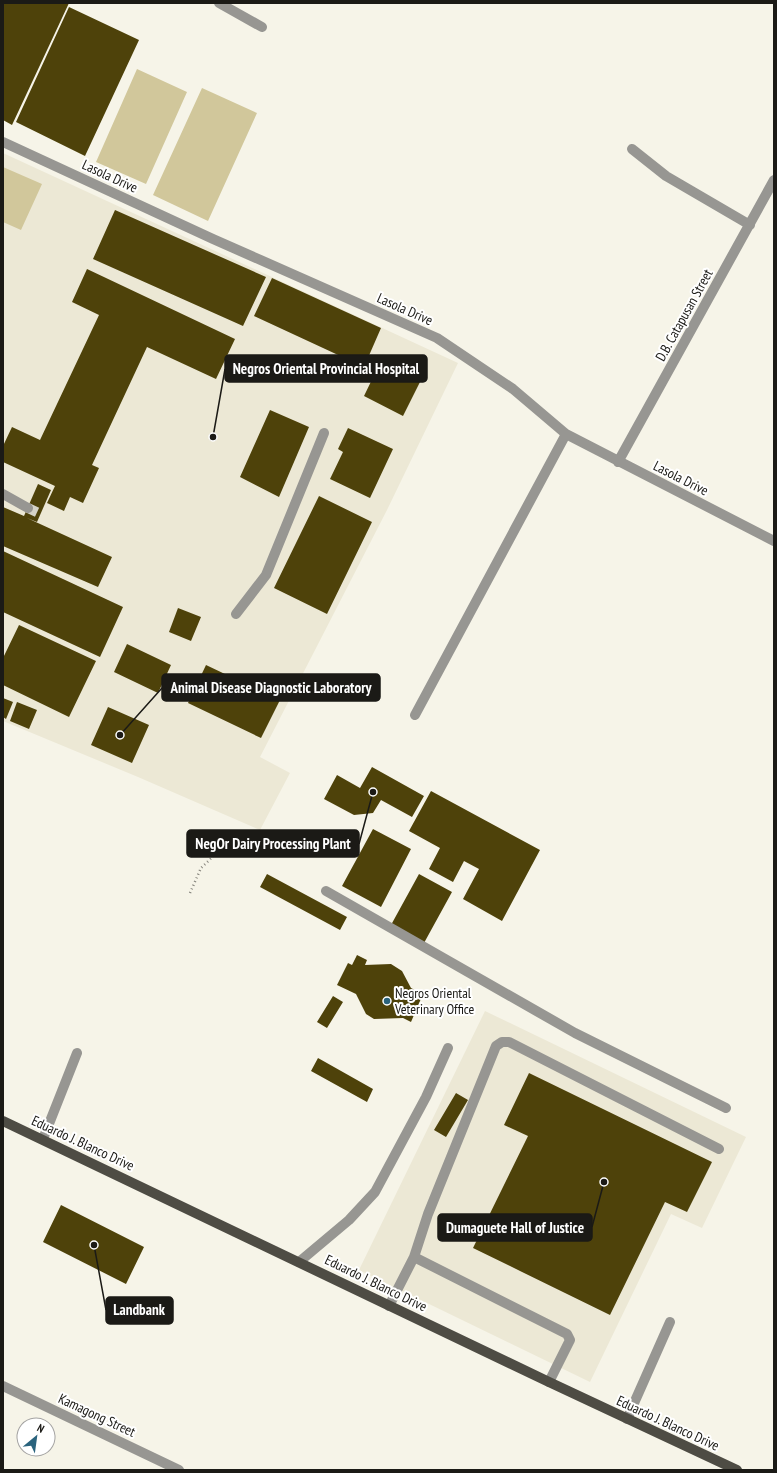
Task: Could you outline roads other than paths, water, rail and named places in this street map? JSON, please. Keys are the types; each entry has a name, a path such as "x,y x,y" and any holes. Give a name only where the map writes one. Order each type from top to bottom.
{"main road":[{"name":"Eduardo J. Blanco Drive","path":"3,1121 389,1306 737,1470"}],"street":[{"path":"219,3 262,27"},
{"name":"Lasola Drive","path":"3,142 213,239 437,338 513,389 566,434 774,541"},
{"path":"632,149 666,176 750,225"},
{"name":"D.B. Catapusan Street","path":"618,462 774,180"},
{"path":"236,614 266,575 324,433"},
{"path":"415,714 566,434"},
{"path":"3,494 28,508"},
{"path":"326,891 575,1033 726,1108"},
{"path":"389,1306 414,1257 428,1214 496,1046 502,1042 509,1042 719,1148"},
{"path":"299,1262 344,1225 376,1192 426,1097 448,1048"},
{"path":"43,1139 77,1052"},
{"path":"414,1257 567,1334 570,1340 549,1382"},
{"path":"627,1419 670,1322"},
{"name":"Kamagong Street","path":"3,1386 179,1470"}],"tunnel":[{"path":"28,508 41,514"}],"place":[{"name":"Negros Oriental Provincial Hospital","path":"213,437"},
{"name":"Animal Disease Diagnostic Laboratory","path":"120,735"},
{"name":"NegOr Dairy Processing Plant","path":"373,792"},
{"name":"Negros Oriental Veterinary Office","path":"387,1001"},
{"name":"Dumaguete Hall of Justice","path":"604,1182"},
{"name":"Landbank","path":"94,1245"}]}
